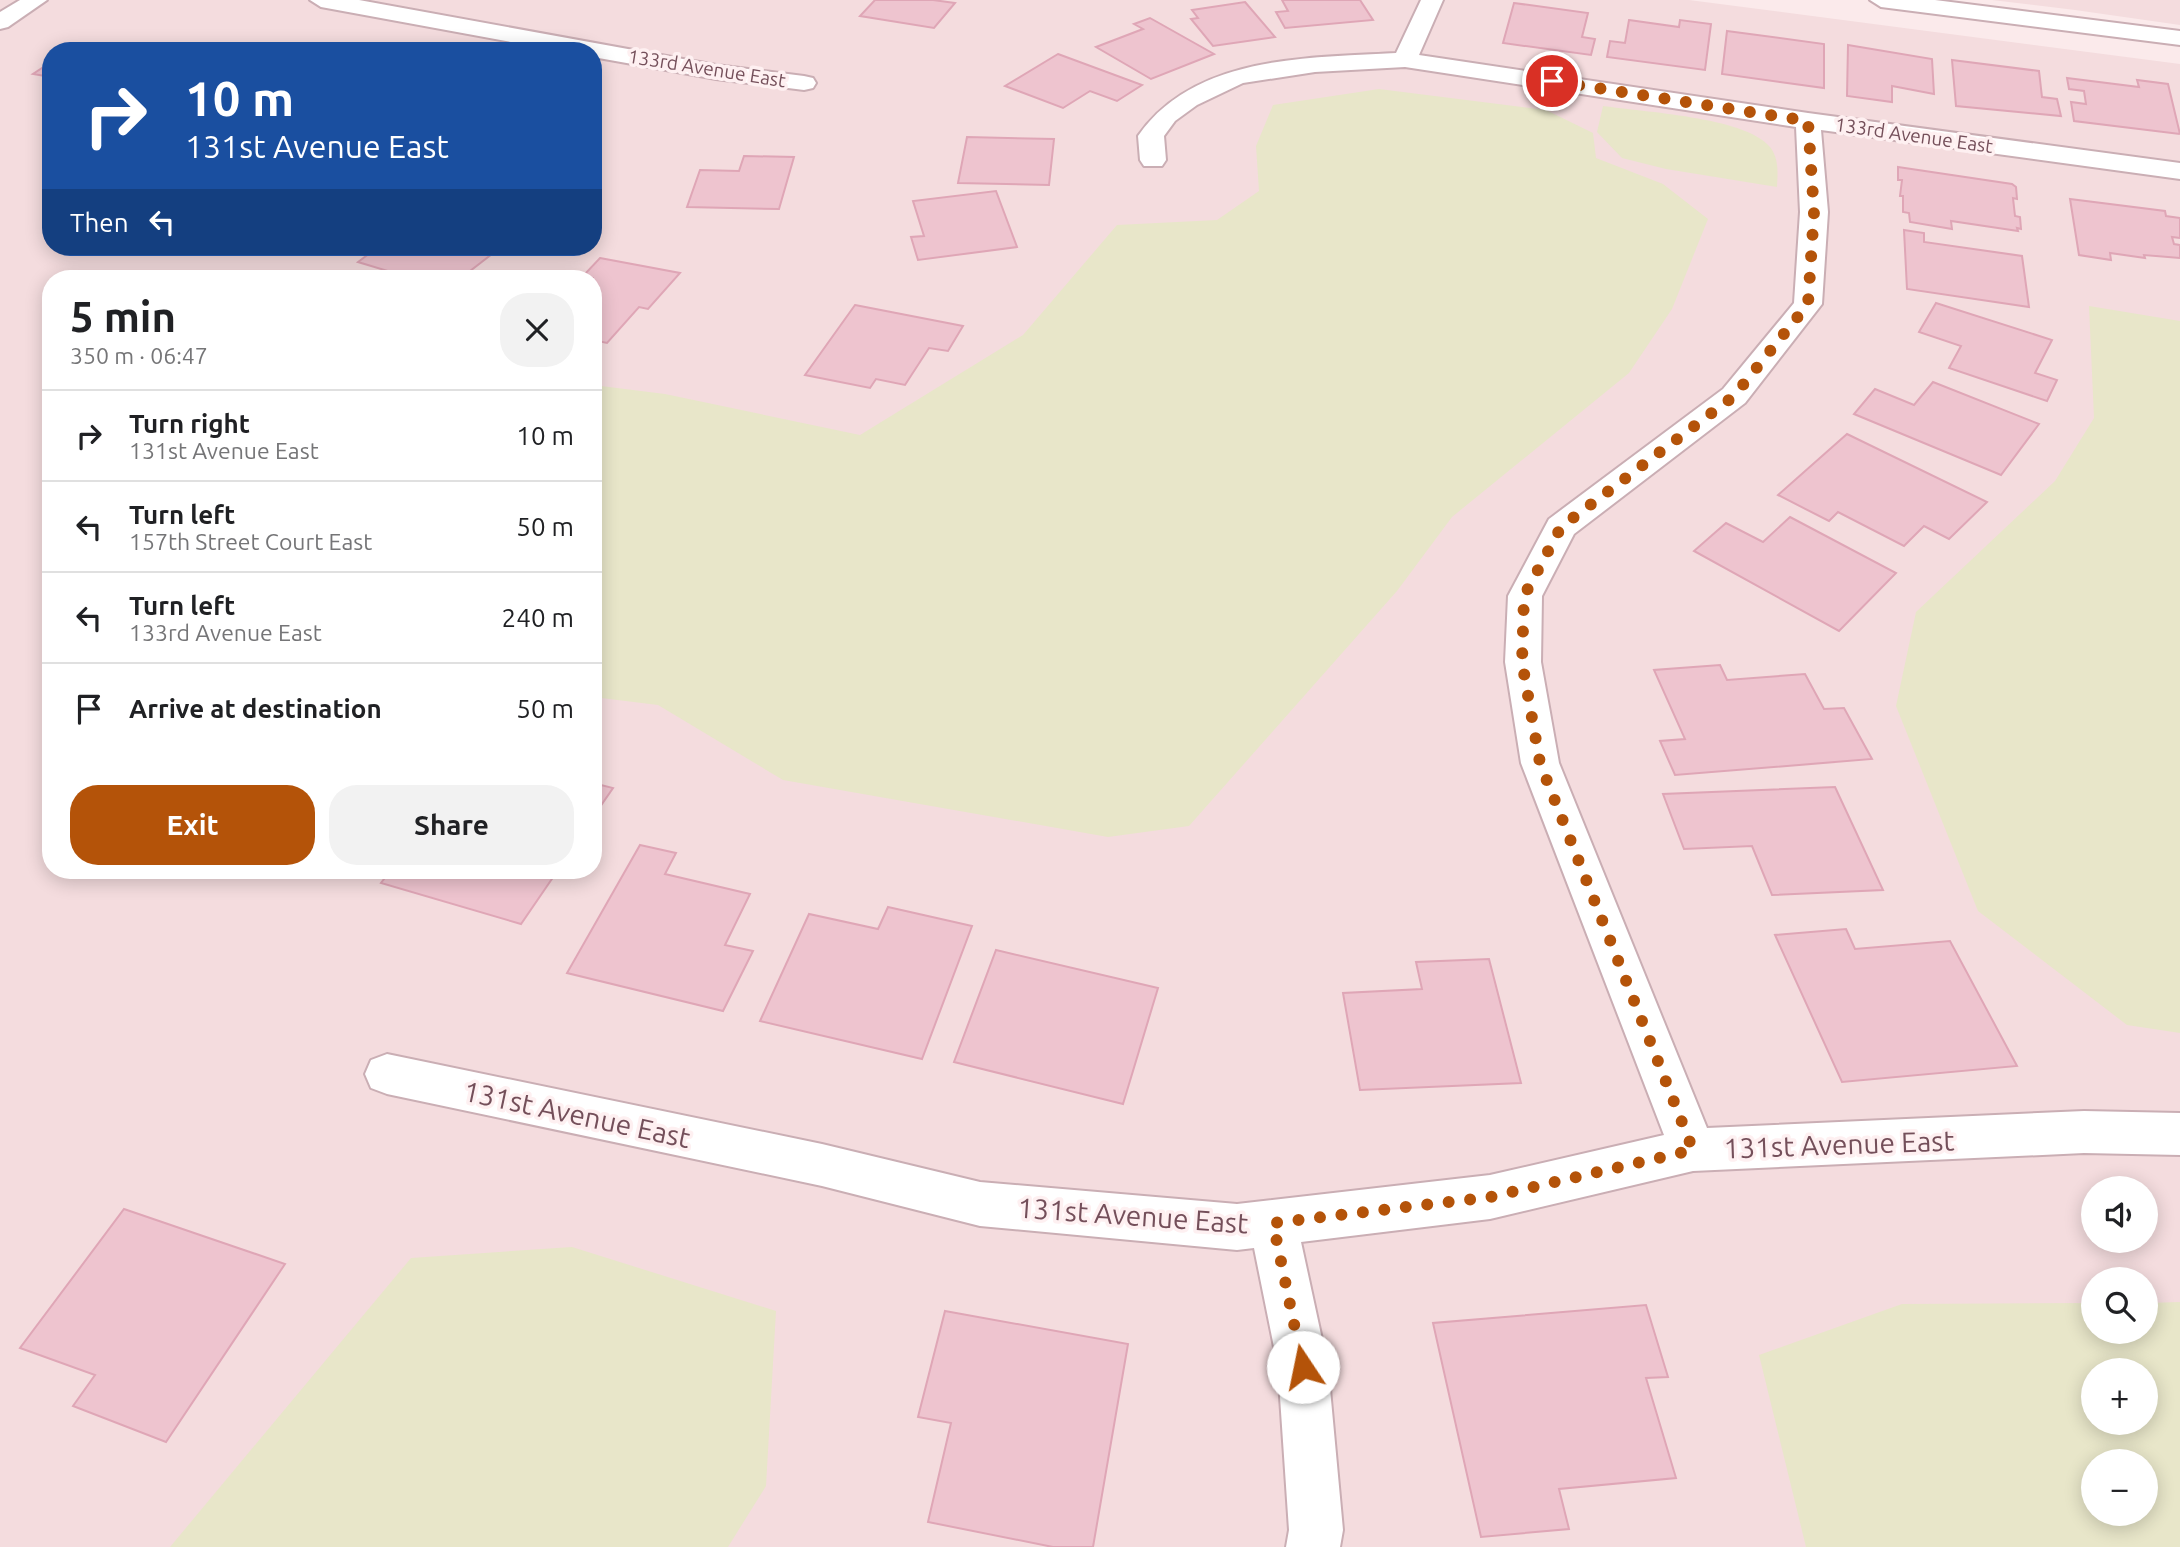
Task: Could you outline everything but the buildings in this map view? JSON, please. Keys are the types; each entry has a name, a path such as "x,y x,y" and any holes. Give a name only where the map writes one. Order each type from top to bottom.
{"street":[{"path":"0,22 36,0"},
{"name":"133rd Avenue East","path":"321,0 551,42"},
{"path":"1405,60 1432,0"},
{"path":"1881,0 1995,7 2180,38"},
{"name":"133rd Avenue East","path":"602,51 716,72 804,83"},
{"name":"133rd Avenue East","path":"1153,160 1151,136 1166,116 1209,88 1237,77 1315,65 1405,60 1808,121 2180,172"},
{"path":"1693,1150 1540,763 1522,662 1524,596 1561,527 1734,396 1808,304 1814,212 1808,121"},
{"name":"131st Avenue East","path":"387,1074 822,1165 980,1204 1237,1227 1490,1197 1693,1150 2084,1132 2180,1134"},
{"path":"1273,1223 1303,1367 1316,1530 1313,1547"}],"shaded area":[{"path":"0,0 1689,0 2180,64 2180,1547 0,1547"},
{"path":"1992,0 2180,0 2180,25 2075,10"},
{"path":"1379,89 1546,110 1593,133 1596,158 1663,184 1708,219 1672,309 1629,373 1452,517 1397,591 1189,826 1108,837 783,780 658,705 602,698 602,386 665,394 860,435 1023,335 1117,225 1217,220 1259,191 1256,146 1273,105"},
{"path":"1603,106 1692,117 1738,128 1756,136 1769,146 1775,155 1777,187 1666,169 1622,158 1597,132"},
{"path":"2089,306 2180,321 2180,1033 2127,1025 1978,911 1896,706 1916,612 2055,481 2094,418"},
{"path":"572,1247 776,1311 766,1486 728,1547 170,1547 411,1258"},
{"path":"2180,1302 2180,1547 1806,1547 1759,1355 1902,1304 2081,1303 2081,1344 2158,1344 2158,1303"}],"route":[{"path":"1303,1367 1273,1223 1490,1197 1693,1150 1540,763 1522,662 1524,596 1561,527 1734,396 1808,304 1814,212 1808,121 1552,81"}]}
